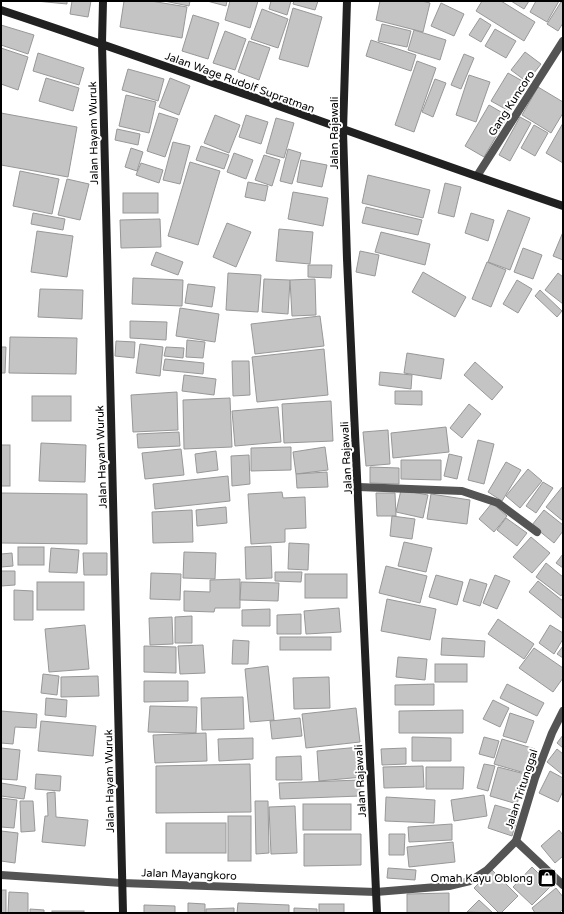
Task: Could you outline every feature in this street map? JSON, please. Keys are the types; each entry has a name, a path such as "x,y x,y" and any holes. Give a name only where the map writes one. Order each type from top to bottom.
{"main road":[{"name":"Jalan Hayam Wuruk","path":"103,1 102,43 123,913"},
{"name":"Jalan Rajawali","path":"347,1 343,130 347,259 377,913"},
{"name":"Jalan Wage Rudolf Supratman","path":"1,10 102,43 343,130 563,206"}],"street":[{"name":"Gang Kuncoro","path":"476,176 563,41"},
{"path":"358,487 462,491 498,503 537,532"},
{"name":"Jalan Tritunggal","path":"376,892 449,886 470,881 487,870 516,841 535,778 552,733 563,711"},
{"path":"516,841 563,885"},
{"name":"Jalan Mayangkoro","path":"1,874 122,883 376,892"}],"building":[{"path":"36,1 67,1 67,4"},
{"path":"72,1 91,1 88,17 70,14"},
{"path":"124,1 151,1 187,7 182,38 120,27"},
{"path":"164,1 190,1 189,6"},
{"path":"207,1 227,1 226,6"},
{"path":"230,1 258,1 250,28 225,20"},
{"path":"271,1 291,1 287,15 269,9"},
{"path":"294,1 318,1 315,10 293,4"},
{"path":"380,1 422,1 430,3 423,32 376,20"},
{"path":"482,1 501,1 535,22 524,41 476,11"},
{"path":"511,1 529,1 524,9"},
{"path":"536,1 559,1 547,22 530,12"},
{"path":"561,2 563,3 563,23 558,31 547,24"},
{"path":"441,3 464,14 454,36 431,26"},
{"path":"293,8 322,17 308,67 279,59"},
{"path":"262,9 288,19 278,48 251,39"},
{"path":"193,15 219,23 208,59 182,51"},
{"path":"480,18 491,25 481,42 469,35"},
{"path":"382,24 411,31 407,47 378,41"},
{"path":"1,25 34,35 28,54 1,45"},
{"path":"495,29 516,41 506,58 485,46"},
{"path":"414,30 446,40 440,60 408,50"},
{"path":"225,31 246,39 235,70 213,63"},
{"path":"371,40 416,55 411,71 366,56"},
{"path":"249,41 270,48 259,80 238,72"},
{"path":"1,48 28,57 18,90 1,84"},
{"path":"525,52 541,64 527,82 511,70"},
{"path":"38,53 84,68 79,85 33,71"},
{"path":"464,54 474,58 461,89 451,85"},
{"path":"417,61 436,68 414,132 395,125"},
{"path":"128,69 164,79 158,101 122,90"},
{"path":"508,73 526,83 509,111 491,101"},
{"path":"469,75 490,82 476,122 456,115"},
{"path":"46,78 79,88 73,111 39,101"},
{"path":"170,78 190,86 179,115 159,107"},
{"path":"435,79 446,83 433,117 422,112"},
{"path":"538,87 563,102 563,113 551,133 522,115"},
{"path":"126,95 156,102 149,133 119,126"},
{"path":"489,105 508,116 484,157 465,146"},
{"path":"1,113 77,127 68,177 1,165"},
{"path":"159,113 178,119 165,157 147,151"},
{"path":"215,115 240,125 229,153 204,143"},
{"path":"246,115 268,122 261,144 239,137"},
{"path":"520,117 531,123 510,161 499,155"},
{"path":"276,118 294,123 284,158 266,153"},
{"path":"563,123 563,163 546,153"},
{"path":"534,125 548,133 535,156 521,148"},
{"path":"117,129 140,134 138,145 115,140"},
{"path":"173,142 190,146 180,184 163,180"},
{"path":"201,146 229,155 224,169 196,160"},
{"path":"131,148 143,152 137,171 125,167"},
{"path":"288,149 301,153 292,184 280,181"},
{"path":"234,153 253,160 246,179 227,172"},
{"path":"264,155 280,160 272,186 255,180"},
{"path":"301,160 327,165 322,187 297,182"},
{"path":"190,162 220,171 198,245 168,236"},
{"path":"141,163 163,170 159,183 136,175"},
{"path":"20,171 59,179 52,214 13,206"},
{"path":"368,175 430,190 423,218 362,203"},
{"path":"67,179 89,184 80,220 58,215"},
{"path":"248,182 268,186 265,201 245,197"},
{"path":"445,183 461,187 454,217 438,213"},
{"path":"293,192 328,198 323,226 288,219"},
{"path":"123,193 158,193 158,213 123,213"},
{"path":"366,207 422,220 418,235 362,223"},
{"path":"508,210 530,218 510,270 488,262"},
{"path":"33,213 65,219 63,230 31,224"},
{"path":"471,213 494,220 488,241 465,233"},
{"path":"160,219 161,247 121,248 120,220"},
{"path":"227,223 251,232 236,267 213,257"},
{"path":"279,229 313,232 310,264 276,261"},
{"path":"37,231 73,236 67,277 31,272"},
{"path":"381,232 430,244 425,265 375,252"},
{"path":"563,232 563,260 553,256"},
{"path":"523,248 542,255 533,279 514,272"},
{"path":"360,251 379,255 375,276 356,272"},
{"path":"156,252 183,262 178,275 151,265"},
{"path":"487,262 506,270 491,307 472,299"},
{"path":"308,265 332,265 331,278 308,277"},
{"path":"423,272 466,297 455,317 412,292"},
{"path":"228,273 261,275 258,312 226,310"},
{"path":"558,273 563,277 563,304 545,290"},
{"path":"133,278 183,280 182,306 132,304"},
{"path":"264,279 290,280 288,314 262,312"},
{"path":"315,279 316,315 292,316 290,280"},
{"path":"517,280 532,289 518,313 503,304"},
{"path":"188,284 215,287 212,307 185,303"},
{"path":"40,289 83,290 82,319 38,317"},
{"path":"540,290 562,311 557,317 535,296"},
{"path":"180,308 219,314 215,342 176,336"},
{"path":"320,316 324,346 255,354 251,324"},
{"path":"130,321 167,322 166,340 130,338"},
{"path":"10,337 77,338 76,374 9,373"},
{"path":"187,340 205,342 203,358 186,357"},
{"path":"116,341 135,342 134,358 115,356"},
{"path":"140,344 163,347 160,376 136,373"},
{"path":"1,347 6,347 5,373 1,373"},
{"path":"166,347 184,348 183,358 164,356"},
{"path":"324,349 328,395 257,402 252,357"},
{"path":"407,353 444,359 441,379 404,373"},
{"path":"165,359 204,363 203,374 163,370"},
{"path":"232,361 249,361 250,395 233,396"},
{"path":"475,362 503,387 492,400 464,375"},
{"path":"380,372 412,375 411,389 379,385"},
{"path":"184,375 216,379 214,395 182,391"},
{"path":"395,391 422,391 422,405 395,404"},
{"path":"177,392 178,430 133,432 131,395"},
{"path":"32,396 71,396 71,421 32,421"},
{"path":"230,398 232,447 184,449 183,400"},
{"path":"331,401 333,441 284,443 282,404"},
{"path":"469,404 481,414 462,438 450,428"},
{"path":"278,407 281,442 235,446 232,411"},
{"path":"446,427 449,452 393,458 391,433"},
{"path":"388,430 390,464 366,466 363,432"},
{"path":"179,432 180,446 138,448 137,434"},
{"path":"478,440 494,444 484,484 468,480"},
{"path":"41,443 86,445 85,482 39,481"},
{"path":"1,445 10,445 10,486 1,486"},
{"path":"291,447 291,470 251,471 251,448"},
{"path":"325,447 328,470 296,474 293,452"},
{"path":"181,449 184,475 145,479 142,453"},
{"path":"216,451 218,470 197,473 195,454"},
{"path":"449,454 462,457 457,479 444,476"},
{"path":"249,455 250,484 232,486 231,456"},
{"path":"401,460 441,460 441,480 401,479"},
{"path":"506,462 521,470 502,501 488,492"},
{"path":"370,467 399,468 399,484 370,483"},
{"path":"528,469 542,481 520,508 506,496"},
{"path":"327,472 328,487 297,488 296,474"},
{"path":"228,476 230,501 155,509 153,484"},
{"path":"543,482 553,488 536,513 526,506"},
{"path":"563,486 563,521 546,507"},
{"path":"401,490 428,495 423,518 396,512"},
{"path":"282,492 283,498 305,497 306,528 285,529 285,542 251,544 248,494"},
{"path":"1,493 87,494 87,544 1,543"},
{"path":"376,493 395,493 396,516 377,516"},
{"path":"431,494 470,500 467,524 427,519"},
{"path":"492,503 507,516 494,532 479,519"},
{"path":"226,507 227,523 197,526 196,510"},
{"path":"192,510 193,542 153,543 152,512"},
{"path":"544,510 563,525 563,531 554,543 532,525"},
{"path":"392,516 415,519 412,539 390,536"},
{"path":"506,518 527,533 517,546 497,530"},
{"path":"531,537 550,553 532,573 513,557"},
{"path":"404,542 432,548 426,572 398,566"},
{"path":"289,543 309,544 308,570 288,569"},
{"path":"271,546 272,578 246,579 245,547"},
{"path":"18,547 44,547 44,565 18,565"},
{"path":"51,548 79,550 77,573 49,572"},
{"path":"184,552 216,553 215,579 183,578"},
{"path":"12,553 13,566 1,567 1,554"},
{"path":"83,553 107,553 107,575 84,575"},
{"path":"563,554 563,568 556,563"},
{"path":"546,563 563,577 563,593 561,596 536,577"},
{"path":"386,566 427,576 420,603 379,593"},
{"path":"1,571 15,571 15,585 1,586"},
{"path":"275,572 302,572 301,582 275,581"},
{"path":"151,573 181,574 180,600 150,599"},
{"path":"305,574 347,574 347,598 305,598"},
{"path":"436,575 463,582 457,605 429,597"},
{"path":"495,575 510,581 497,609 483,603"},
{"path":"240,579 240,608 215,608 214,612 184,611 184,591 210,592 210,580"},
{"path":"470,579 487,584 480,606 463,601"},
{"path":"538,581 563,601 563,619 529,592"},
{"path":"37,582 84,582 84,610 37,610"},
{"path":"241,582 279,583 278,601 240,600"},
{"path":"14,590 33,591 33,620 14,620"},
{"path":"387,599 436,609 430,640 381,631"},
{"path":"339,608 341,632 306,634 304,611"},
{"path":"270,609 270,626 242,626 242,610"},
{"path":"301,614 301,634 277,634 277,615"},
{"path":"192,616 192,643 175,643 175,617"},
{"path":"172,617 173,644 150,645 149,618"},
{"path":"498,619 534,644 524,659 488,634"},
{"path":"85,625 89,669 49,672 45,629"},
{"path":"550,625 563,633 563,639 554,654 539,643"},
{"path":"280,637 331,637 331,650 280,650"},
{"path":"442,638 485,641 484,657 441,655"},
{"path":"233,640 249,641 248,664 232,664"},
{"path":"203,645 205,673 180,674 178,646"},
{"path":"144,646 176,647 176,673 144,672"},
{"path":"563,646 563,658 557,654"},
{"path":"534,648 563,668 563,678 553,692 519,668"},
{"path":"398,657 427,659 425,680 396,677"},
{"path":"435,664 467,664 467,682 435,682"},
{"path":"268,666 274,720 250,722 245,669"},
{"path":"43,674 59,676 57,695 41,693"},
{"path":"98,676 99,696 61,697 61,677"},
{"path":"329,677 330,708 294,709 293,678"},
{"path":"144,681 188,681 188,701 144,702"},
{"path":"434,684 434,705 395,705 395,685"},
{"path":"507,684 544,703 537,716 500,698"},
{"path":"243,697 244,729 202,730 201,698"},
{"path":"46,698 67,700 66,717 45,715"},
{"path":"493,700 509,708 500,727 483,719"},
{"path":"150,706 197,707 196,733 148,732"},
{"path":"356,708 360,742 306,748 302,714"},
{"path":"463,710 463,733 399,733 399,711"},
{"path":"1,711 37,714 36,728 15,727 13,744 1,743"},
{"path":"510,713 534,721 526,743 503,736"},
{"path":"300,718 302,736 272,739 270,721"},
{"path":"41,721 96,726 93,756 38,751"},
{"path":"206,733 207,761 155,763 153,735"},
{"path":"563,735 563,748 557,743"},
{"path":"412,737 451,738 451,761 412,761"},
{"path":"484,737 499,741 494,758 479,754"},
{"path":"253,738 253,759 219,761 218,739"},
{"path":"502,739 535,749 528,774 494,764"},
{"path":"360,747 363,777 319,781 317,751"},
{"path":"1,748 20,750 17,780 1,779"},
{"path":"406,748 406,764 382,765 381,749"},
{"path":"557,749 563,754 563,775 547,762"},
{"path":"301,756 302,780 276,780 276,757"},
{"path":"250,764 251,812 156,813 156,766"},
{"path":"484,764 495,766 488,791 477,788"},
{"path":"423,766 424,787 384,788 383,767"},
{"path":"426,767 464,767 463,789 426,789"},
{"path":"498,767 525,774 517,804 490,796"},
{"path":"550,771 563,778 563,791 558,802 539,793"},
{"path":"36,774 61,776 60,791 35,789"},
{"path":"360,780 360,796 280,799 279,783"},
{"path":"1,783 26,787 24,799 1,796"},
{"path":"55,792 56,817 88,820 85,846 42,842 45,816 48,816 47,793"},
{"path":"484,795 487,816 454,821 451,800"},
{"path":"386,797 435,800 434,823 385,821"},
{"path":"1,798 17,800 14,828 1,827"},
{"path":"20,801 33,801 35,831 21,832"},
{"path":"255,801 268,801 269,853 256,854"},
{"path":"303,804 351,804 351,830 303,830"},
{"path":"495,805 519,812 512,836 488,828"},
{"path":"295,806 297,853 271,854 269,807"},
{"path":"228,816 251,816 251,861 228,861"},
{"path":"166,823 226,823 226,853 166,853"},
{"path":"452,824 452,840 409,842 408,827"},
{"path":"559,830 563,835 563,856 555,863 541,846"},
{"path":"1,831 18,833 15,863 1,861"},
{"path":"304,834 361,834 361,865 304,866"},
{"path":"389,834 405,834 404,855 389,855"},
{"path":"453,842 455,862 409,867 407,847"},
{"path":"532,867 551,886 532,905 513,887"},
{"path":"388,868 416,870 415,880 387,878"},
{"path":"492,870 518,896 501,913 499,913 474,888"},
{"path":"556,888 563,897 563,909 559,913 535,913 532,908"},
{"path":"1,890 6,890 6,913 1,913"},
{"path":"9,892 28,893 28,913 8,913"},
{"path":"449,893 449,913 407,913 407,894"},
{"path":"479,900 493,913 467,912"},
{"path":"188,903 205,904 205,913 188,913"},
{"path":"238,903 289,905 289,913 237,913"},
{"path":"319,904 344,904 344,913 319,913"},
{"path":"144,905 175,906 175,913 144,913"},
{"path":"234,908 234,913 206,913 206,909"},
{"path":"294,908 317,909 317,913 294,913"},
{"path":"30,909 44,910 44,913 30,913"},
{"path":"52,911 84,911 84,913 52,913"}],"place":[{"name":"Omah Kayu Oblong","path":"547,878"}]}
